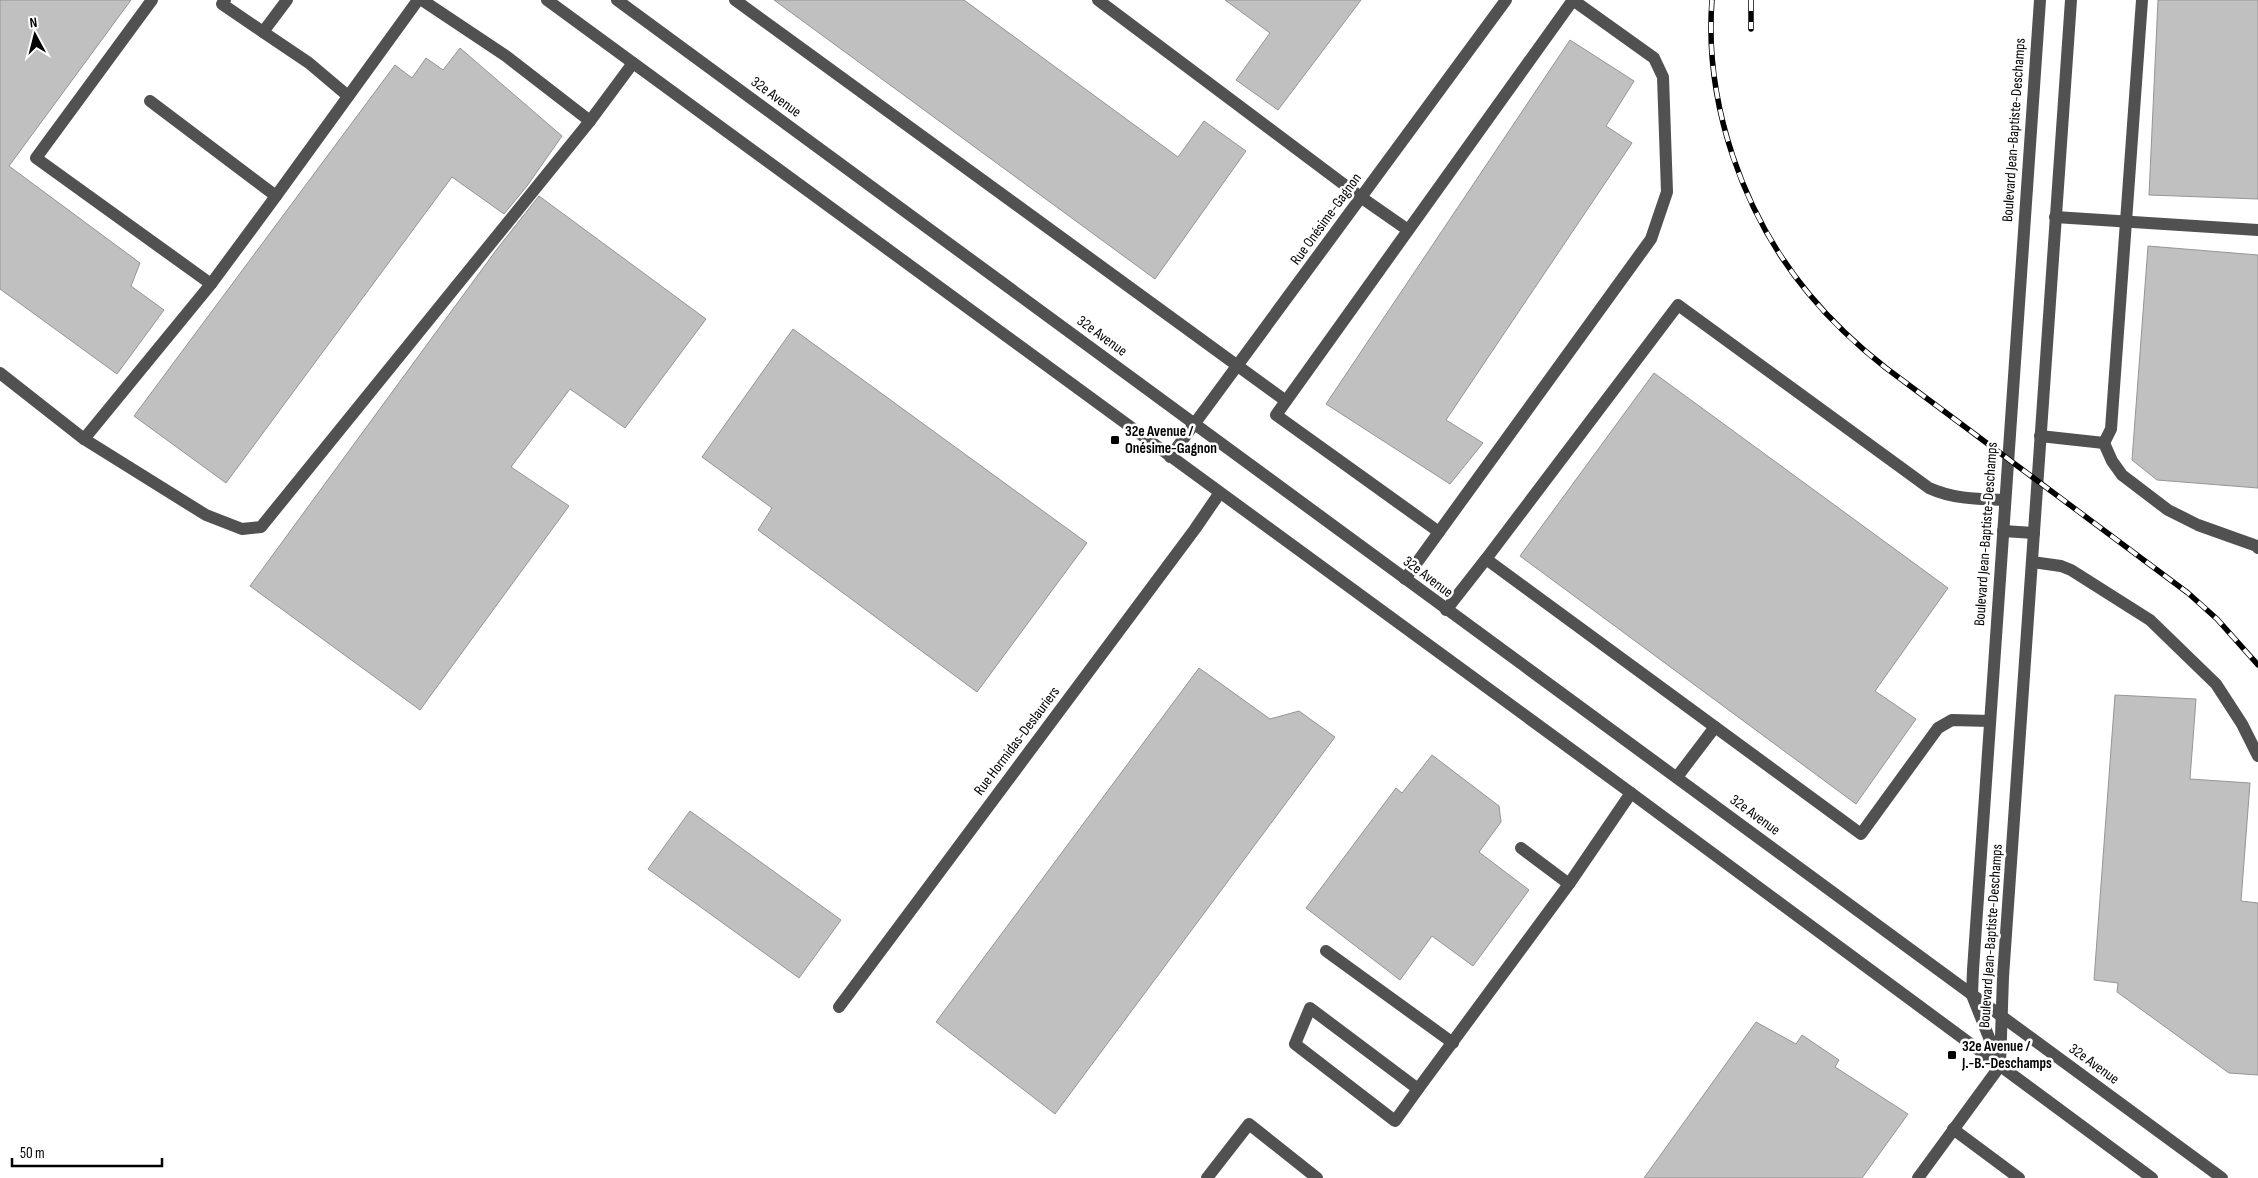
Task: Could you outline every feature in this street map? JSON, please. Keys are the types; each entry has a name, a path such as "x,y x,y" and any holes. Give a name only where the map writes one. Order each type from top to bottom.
{"street":[{"path":"152,0 36,158 211,284"},
{"path":"225,0 222,4 309,63 348,96"},
{"path":"264,32 287,0"},
{"path":"84,439 211,284 418,0"},
{"path":"422,0 506,56 590,121"},
{"path":"547,0 1219,494 1631,793 2152,1178"},
{"path":"735,0 1286,401"},
{"path":"1098,0 1362,198 1408,230"},
{"name":"Rue Onésime-Gagnon","path":"1170,457 1506,0"},
{"path":"1405,579 1651,239 1667,192 1663,77 1659,65 1654,58 1573,0 1276,415 1439,532"},
{"name":"Boulevard Jean-Baptiste-Deschamps","path":"2000,1066 1972,995 2040,0"},
{"name":"Boulevard Jean-Baptiste-Deschamps","path":"2000,1066 2001,1016 2070,0"},
{"path":"2104,443 2111,430 2142,0"},
{"name":"32e Avenue","path":"624,2 1446,610 2222,1178"},
{"path":"0,373 84,439 206,515 242,529 261,527 590,121 633,63"},
{"path":"150,101 276,196"},
{"path":"2055,217 2258,230"},
{"path":"1446,610 1678,305 1929,488 1961,498 2005,500"},
{"path":"2040,436 2104,443"},
{"path":"2104,443 2122,476 2168,510 2198,525 2257,546 2258,548"},
{"name":"Rue Hormidas-Deslauriers","path":"839,1007 1219,494"},
{"path":"2003,531 2034,533"},
{"path":"1486,559 1861,834 1938,728 1952,720 1990,721"},
{"path":"2032,562 2061,566 2071,570 2150,620 2216,684 2242,724 2258,756"},
{"path":"1676,777 1715,727"},
{"path":"1418,1089 1310,1008 1295,1044 1395,1120 1453,1043 1569,884 1631,793"},
{"path":"1521,848 1569,884"},
{"path":"1326,951 1453,1043"},
{"path":"1918,1178 2000,1066"},
{"path":"1207,1178 1249,1124 1317,1178"},
{"path":"1953,1129 2020,1178"}],"building":[{"path":"0,0 131,0 9,166 140,263 131,286 164,310 117,374 0,289"},
{"path":"774,0 964,0 1178,157 1204,121 1246,151 1155,279"},
{"path":"1225,0 1361,0 1278,110 1236,80 1270,33"},
{"path":"2158,0 2258,0 2258,199 2149,195"},
{"path":"1570,40 1634,81 1606,126 1632,143 1446,420 1483,443 1450,484 1326,404"},
{"path":"460,48 562,136 527,186 504,214 452,177 226,483 134,416 395,65 412,78 426,58 443,70"},
{"path":"539,196 706,319 625,428 570,389 511,467 569,506 420,710 250,586 497,249"},
{"path":"2148,246 2258,255 2258,488 2157,480 2132,460"},
{"path":"793,329 1087,543 977,692 758,530 772,508 702,457"},
{"path":"1654,373 1948,588 1875,691 1916,719 1856,804 1520,556"},
{"path":"1199,668 1270,719 1299,711 1335,737 1055,1114 936,1022"},
{"path":"2115,695 2196,699 2190,779 2250,783 2241,901 2258,903 2258,1075 2229,1073 2117,992 2118,983 2094,980"},
{"path":"1432,755 1499,806 1501,822 1479,852 1529,890 1473,966 1432,936 1400,980 1306,908 1396,788 1402,793"},
{"path":"690,811 841,920 799,978 648,869"},
{"path":"1756,1022 1796,1044 1802,1035 1839,1060 1835,1067 1908,1114 1862,1178 1644,1178"}],"railway":[{"path":"1712,0 1711,39 1715,78 1722,117 1733,156 1747,193 1765,229 1786,263 1809,294 1846,333 1886,368 2188,593 2217,619 2258,665"},
{"path":"1751,0 1751,29"}],"place":[{"name":"32e Avenue / Onésime-Gagnon","path":"1115,440"},
{"name":"32e Avenue / J.-B.-Deschamps","path":"1952,1055"}]}
